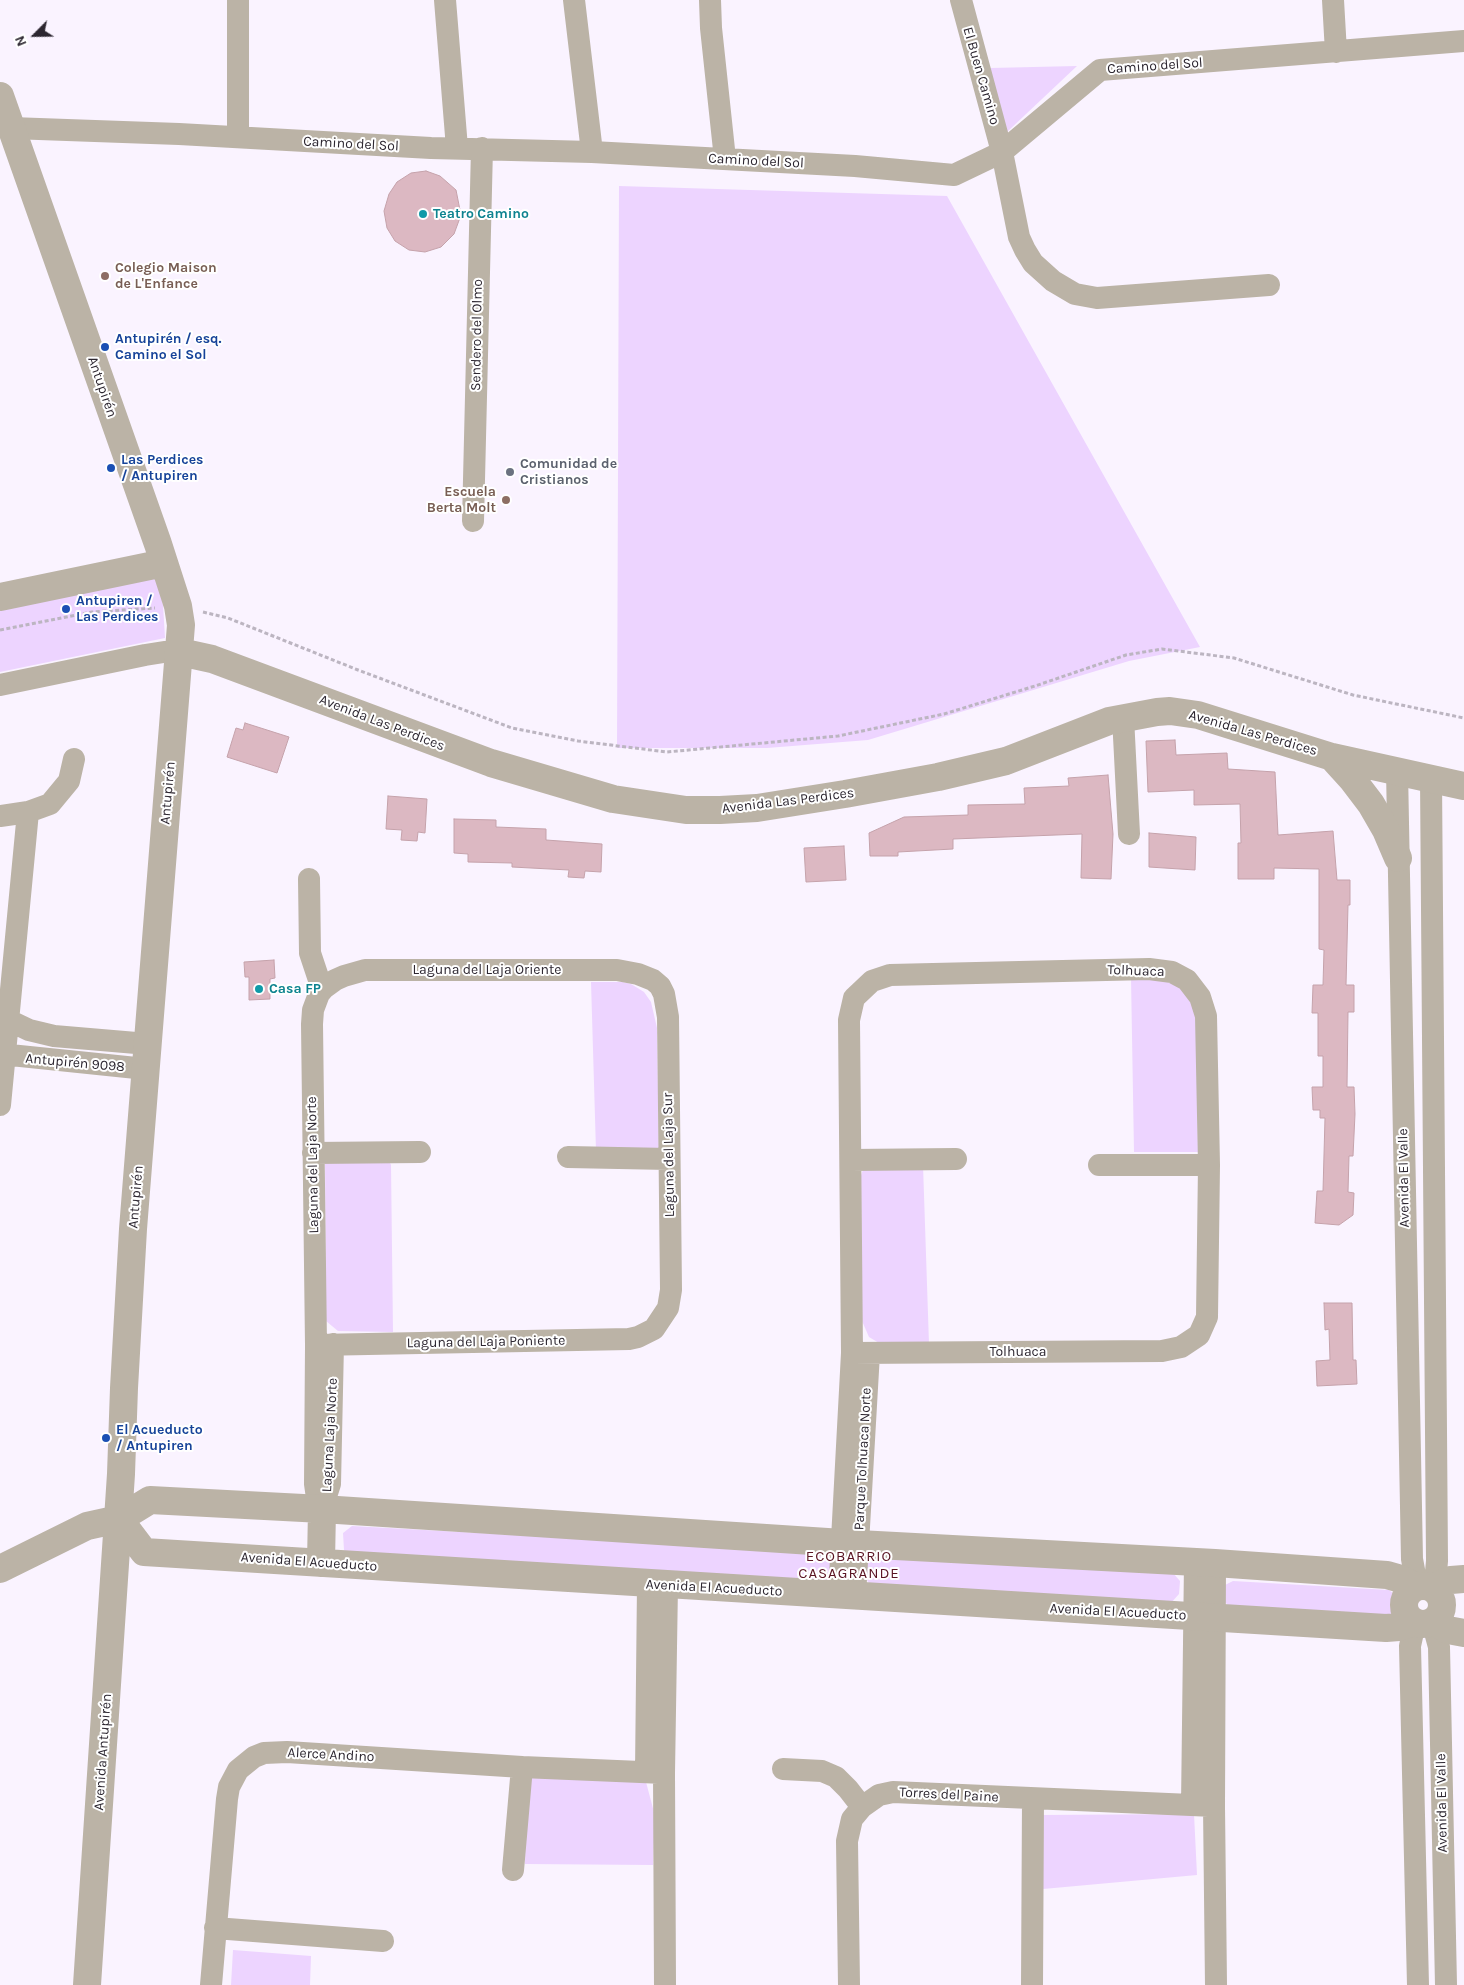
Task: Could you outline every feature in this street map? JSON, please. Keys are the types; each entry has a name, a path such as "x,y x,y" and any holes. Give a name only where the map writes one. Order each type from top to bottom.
{"street":[{"path":"238,0 238,137"},
{"path":"445,0 457,148"},
{"path":"574,0 592,152"},
{"path":"710,0 711,28 725,159"},
{"name":"El Buen Camino","path":"961,0 1002,152 1019,237 1033,263 1053,281 1075,294 1097,298 1269,285"},
{"path":"1333,0 1336,52"},
{"name":"Camino del Sol","path":"11,128 238,137 326,143 592,152 855,166 954,175 1002,152 1100,70 1464,41"},
{"name":"Antupirén","path":"0,96 164,563 178,606 181,624 132,1238 119,1519"},
{"name":"Sendero del Olmo","path":"473,521 482,148"},
{"path":"0,597 164,563"},
{"name":"Avenida Las Perdices","path":"0,685 145,655 180,652 212,659 491,763 613,799 686,810 757,808 845,794 970,770 1006,761 1123,717 1157,712 1198,715 1332,756 1464,786"},
{"path":"1123,717 1129,834"},
{"path":"1332,756 1371,804 1386,830 1398,858"},
{"path":"0,816 28,812 50,804 69,781 74,759"},
{"name":"Avenida El Valle","path":"1397,770 1412,1559 1424,1587"},
{"path":"1424,1587 1437,1566 1431,778"},
{"path":"0,1105 4,1020 28,812"},
{"path":"309,879 310,953 324,988"},
{"name":"Tolhuaca","path":"1149,969 1180,975 1194,988 1204,1006 1206,1016 1209,1165 1207,1317 1199,1335 1190,1342 1171,1350 1162,1351 861,1353 851,1160 849,1013 854,998 872,981 890,975 1149,969"},
{"name":"Laguna del Laja Oriente","path":"324,988 344,976 365,970 617,970 638,974 653,980"},
{"name":"Laguna del Laja Sur","path":"653,980 660,986 664,994 668,1017 671,1290 668,1308 654,1329"},
{"name":"Laguna del Laja Norte","path":"324,988 315,1000 312,1024 313,1153 325,1345"},
{"name":"Antupirén 9098","path":"4,1020 29,1030 147,1056"},
{"name":"Antupirén 9098","path":"2,1055 147,1056"},
{"path":"1404,1126 1433,1126"},
{"path":"313,1153 420,1152"},
{"path":"568,1157 669,1159"},
{"path":"851,1160 956,1159"},
{"path":"1099,1165 1209,1165"},
{"path":"1407,1321 1435,1321"},
{"name":"Laguna del Laja Poniente","path":"325,1345 629,1339 654,1329"},
{"name":"Laguna Laja Norte","path":"322,1509 314,1484 325,1345"},
{"name":"Parque Tolhuaca Norte","path":"847,1596 861,1353"},
{"path":"0,1569 87,1526 119,1519 150,1500 322,1509 850,1544 1205,1562 1387,1575 1424,1587 1439,1595 1442,1604 1440,1613 1424,1621"},
{"path":"321,1563 322,1509"},
{"name":"Avenida El Acueducto","path":"119,1519 144,1552 1386,1628 1424,1621"},
{"name":"Avenida Antupirén","path":"87,1985 119,1519"},
{"path":"1205,1562 1203,1806 1216,1985"},
{"path":"1424,1587 1450,1580 1464,1579"},
{"path":"657,1584 655,1772 665,1985"},
{"path":"1424,1621 1448,1630 1464,1633"},
{"name":"Avenida El Valle","path":"1418,1985 1410,1646 1424,1621"},
{"name":"Avenida El Valle","path":"1424,1621 1439,1647 1446,1985"},
{"name":"Alerce Andino","path":"211,1985 229,1787 238,1770 254,1757 264,1753 287,1752 522,1767 655,1772"},
{"path":"513,1870 522,1767"},
{"path":"783,1769 822,1771 836,1778 848,1789 862,1807"},
{"name":"Torres del Paine","path":"849,1985 847,1841 852,1819 862,1807 879,1795 893,1792 1203,1806"},
{"path":"1032,1985 1033,1799"},
{"path":"215,1928 383,1941"}],"path":[{"path":"0,630 92,612 178,606 228,618 358,670 512,728 578,741 666,752 838,736 944,714 1126,655 1162,649 1234,658 1353,695 1464,718"}],"shaded area":[{"path":"1077,66 1007,132 990,68"},
{"path":"619,186 947,196 1200,647 1129,661 868,740 767,748 617,748"},
{"path":"155,570 163,605 165,638 0,672 0,605"},
{"path":"1131,978 1162,980 1179,986 1190,1000 1196,1017 1198,1152 1134,1152"},
{"path":"591,982 623,982 631,984 644,992 651,1002 657,1028 659,1151 596,1151"},
{"path":"325,1160 389,1160 391,1165 393,1332 338,1331 326,1321"},
{"path":"923,1165 929,1344 879,1343 869,1337 862,1321 861,1175 863,1170"},
{"path":"352,1526 825,1552 830,1558 832,1577 823,1585 351,1558 344,1550 343,1533"},
{"path":"875,1557 1173,1573 1180,1581 1179,1594 1170,1604 872,1587 867,1580 867,1563"},
{"path":"1233,1581 1389,1590 1399,1598 1399,1613 1392,1618 1234,1610 1221,1599 1223,1586"},
{"path":"537,1775 646,1782 655,1816 653,1865 525,1864 526,1782"},
{"path":"1194,1814 1197,1875 1043,1889 1041,1815"},
{"path":"233,1950 311,1956 310,1985 231,1985"}],"building":[{"path":"426,171 440,176 456,190 461,215 454,234 441,247 425,252 409,250 395,241 387,228 384,211 389,194 397,182 411,173"},
{"path":"245,723 289,737 277,773 227,757 236,728 243,730"},
{"path":"1175,740 1176,755 1227,753 1228,769 1275,772 1278,835 1333,831 1337,880 1350,880 1346,985 1354,985 1354,1012 1348,1012 1347,1087 1354,1087 1355,1114 1353,1156 1349,1156 1348,1192 1354,1193 1353,1215 1339,1225 1315,1223 1317,1191 1323,1191 1325,1118 1320,1118 1320,1110 1313,1110 1312,1087 1323,1087 1323,1056 1318,1056 1318,1013 1312,1013 1313,985 1323,985 1324,950 1319,949 1319,869 1274,868 1274,879 1238,879 1238,843 1241,843 1240,804 1194,805 1194,790 1148,792 1146,741"},
{"path":"1108,775 1113,834 1111,879 1081,878 1082,834 953,839 953,849 898,852 898,856 870,856 869,833 904,817 968,815 968,805 1025,804 1024,788 1069,786 1068,778"},
{"path":"388,796 427,799 425,833 418,832 417,841 401,840 402,830 386,829"},
{"path":"454,819 496,820 496,827 546,829 546,840 602,844 601,872 585,871 584,878 568,877 569,870 512,867 512,863 468,862 468,854 454,853"},
{"path":"1149,833 1196,837 1195,870 1149,867"},
{"path":"844,846 846,880 806,882 804,848"},
{"name":"Casa FP","path":"274,960 275,978 270,979 270,999 249,1000 249,977 245,977 244,962"},
{"path":"1324,1303 1352,1303 1353,1360 1356,1360 1357,1384 1317,1386 1316,1361 1330,1360 1329,1329 1325,1330"}],"place":[{"name":"Teatro Camino","path":"423,214"},
{"name":"Colegio Maison de L'Enfance","path":"105,276"},
{"name":"Antupirén / esq. Camino el Sol","path":"105,347"},
{"name":"Las Perdices / Antupiren","path":"111,468"},
{"name":"Comunidad de Cristianos","path":"510,472"},
{"name":"Escuela Berta Molt","path":"506,500"},
{"name":"Antupiren / Las Perdices","path":"66,609"},
{"name":"Casa FP","path":"259,989"},
{"name":"El Acueducto / Antupiren","path":"106,1438"}],"district":[{"name":"ECOBARRIO CASAGRANDE","path":"849,1566"}]}
